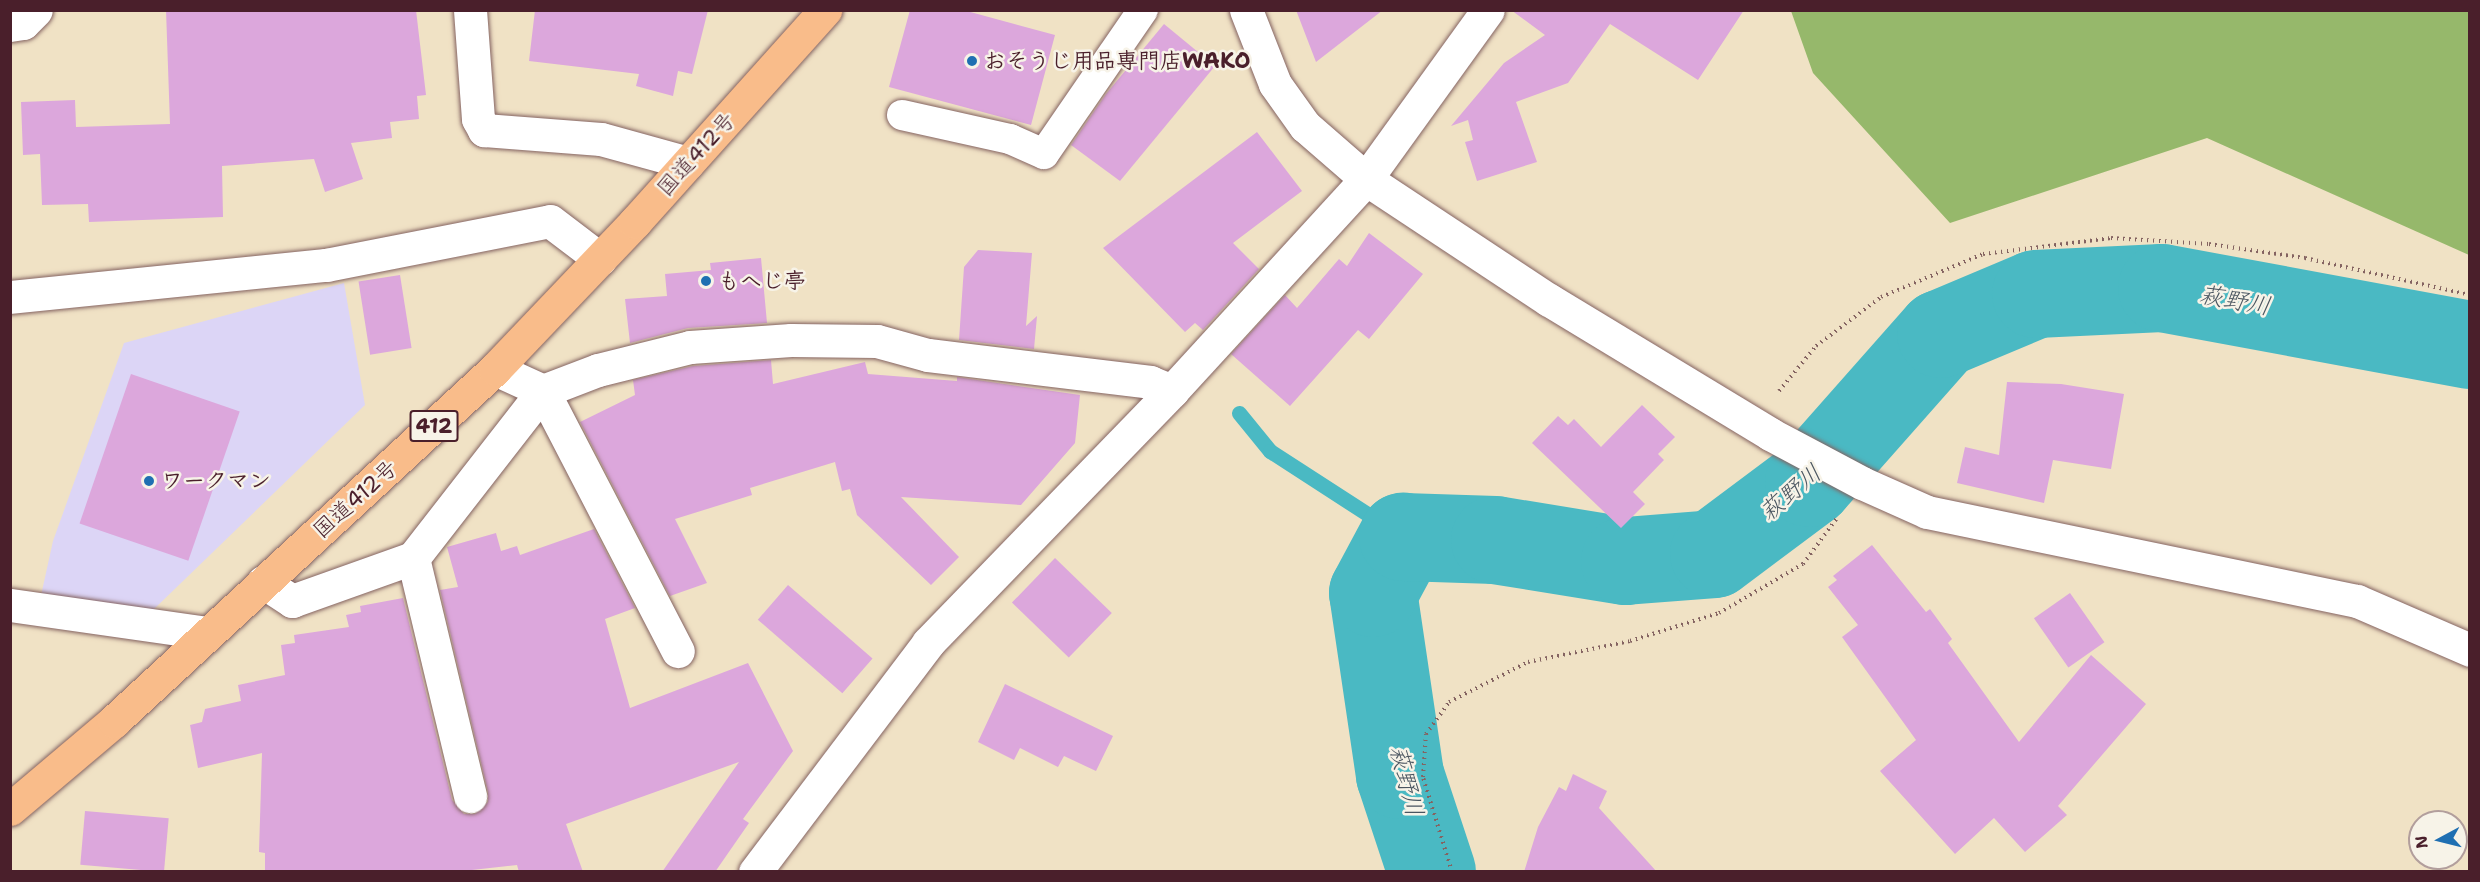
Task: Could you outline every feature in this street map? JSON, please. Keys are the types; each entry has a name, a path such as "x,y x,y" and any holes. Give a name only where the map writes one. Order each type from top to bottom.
{"highway":[{"name":"国道412号","path":"10,809 114,721 495,369 600,259 825,10"}],"street":[{"path":"10,25 23,22 36,10"},
{"path":"470,10 478,119 484,130 602,139 688,163"},
{"path":"1246,10 1275,84 1305,126 1366,179 1549,300 1762,428 1862,483 1927,512 2357,601 2469,650"},
{"path":"755,872 928,643 1172,391 1366,179 1488,10"},
{"path":"10,297 326,265 550,221 600,259"},
{"path":"263,582 292,601 412,558 543,391 598,370 690,347 802,340 877,341 928,355 1150,382 1172,391"},
{"path":"495,369 543,391 678,651"},
{"path":"412,558 470,796"},
{"path":"10,605 207,633"}],"lane":[{"path":"902,115 1010,139 1044,154 1143,10"}],"path":[{"path":"1762,428 1816,346 1881,297 1983,254 2111,238 2209,244 2305,258 2469,295"},
{"path":"1452,872 1423,777 1426,734 1449,702 1528,662 1630,640 1719,613 1803,564 1862,483"}],"shaded area":[{"path":"344,283 365,405 152,611 40,600 53,541 124,343"}],"green space":[{"path":"1791,11 2469,11 2469,255 2207,138 1950,223 1813,73"}],"building":[{"path":"166,10 416,10 426,95 417,96 419,119 390,122 392,138 351,143 363,179 325,192 314,159 222,166 223,217 89,222 88,204 42,205 40,154 23,155 21,102 75,100 76,127 170,124"},
{"path":"535,10 708,10 692,74 678,71 673,96 636,86 639,74 529,61"},
{"name":"おそうじ用品専門店WAKO","path":"910,10 963,10 1055,35 1031,125 889,87"},
{"path":"1296,10 1383,10 1316,62"},
{"path":"1511,10 1744,10 1698,80 1610,24 1568,83 1516,102 1537,162 1477,181 1465,142 1473,140 1468,120 1451,126 1504,63 1545,35"},
{"path":"1164,24 1215,66 1120,181 1071,145 1106,94"},
{"path":"1257,132 1302,191 1233,243 1259,269 1203,330 1195,323 1185,332 1103,248"},
{"path":"1369,233 1423,274 1369,339 1358,330 1290,406 1231,354 1285,295 1297,308 1339,259 1347,266"},
{"path":"978,250 1032,253 1026,326 1037,316 1034,349 959,340 964,267"},
{"path":"761,258 767,323 688,328 630,343 625,299 667,296 665,274 711,270 710,263"},
{"path":"400,275 412,348 370,355 359,282"},
{"path":"771,360 773,384 865,362 868,374 957,381 957,377 1080,395 1075,443 1021,505 901,497 959,557 931,585 857,515 850,489 842,491 835,462 750,488 752,495 675,519 707,583 670,596 580,422 635,395 633,380 693,366"},
{"path":"131,374 240,411 188,561 80,523"},
{"path":"2007,382 2061,384 2124,394 2111,469 2053,460 2044,503 1957,483 1965,447 1999,455"},
{"path":"1642,405 1675,437 1658,454 1664,460 1633,492 1645,504 1621,528 1532,443 1558,416 1568,425 1574,419 1601,447"},
{"path":"594,529 635,608 605,619 630,708 748,663 793,751 743,819 749,823 715,872 662,872 739,762 566,824 583,872 519,872 517,865 454,872 265,872 265,853 259,852 262,753 198,768 190,725 202,722 205,709 241,701 238,685 285,675 281,645 295,643 294,635 349,627 346,615 361,612 360,606 403,598 452,800 464,814 475,814 488,802 488,792 440,590 458,587 447,547 496,533 501,551 517,546 520,555"},
{"path":"1872,545 1926,612 1930,609 1952,639 1948,643 2019,742 2091,655 2146,704 2058,806 2067,815 2025,852 1994,818 1955,854 1880,771 1916,740 1842,637 1858,625 1828,587 1837,580 1833,576"},
{"path":"1055,558 1112,613 1069,657 1012,603"},
{"path":"788,585 873,658 842,693 758,620"},
{"path":"2070,593 2104,642 2068,667 2034,618"},
{"path":"1005,684 1113,736 1096,771 1064,756 1058,767 1020,748 1014,760 978,742"},
{"path":"1573,774 1607,791 1599,808 1657,872 1524,872 1538,827 1559,787 1566,791"},
{"path":"85,811 169,818 164,872 80,865"}],"waterway":[{"name":"萩野川","path":"1432,872 1400,775 1373,593 1403,537 1495,540 1625,561 1714,554 1809,483 1941,334 2036,294 2162,288 2470,345"},
{"path":"1239,413 1270,451 1403,537"}],"place":[{"name":"おそうじ用品専門店WAKO","path":"972,61"},
{"name":"もへじ亭","path":"706,281"},
{"name":"ワークマン","path":"149,481"}]}
